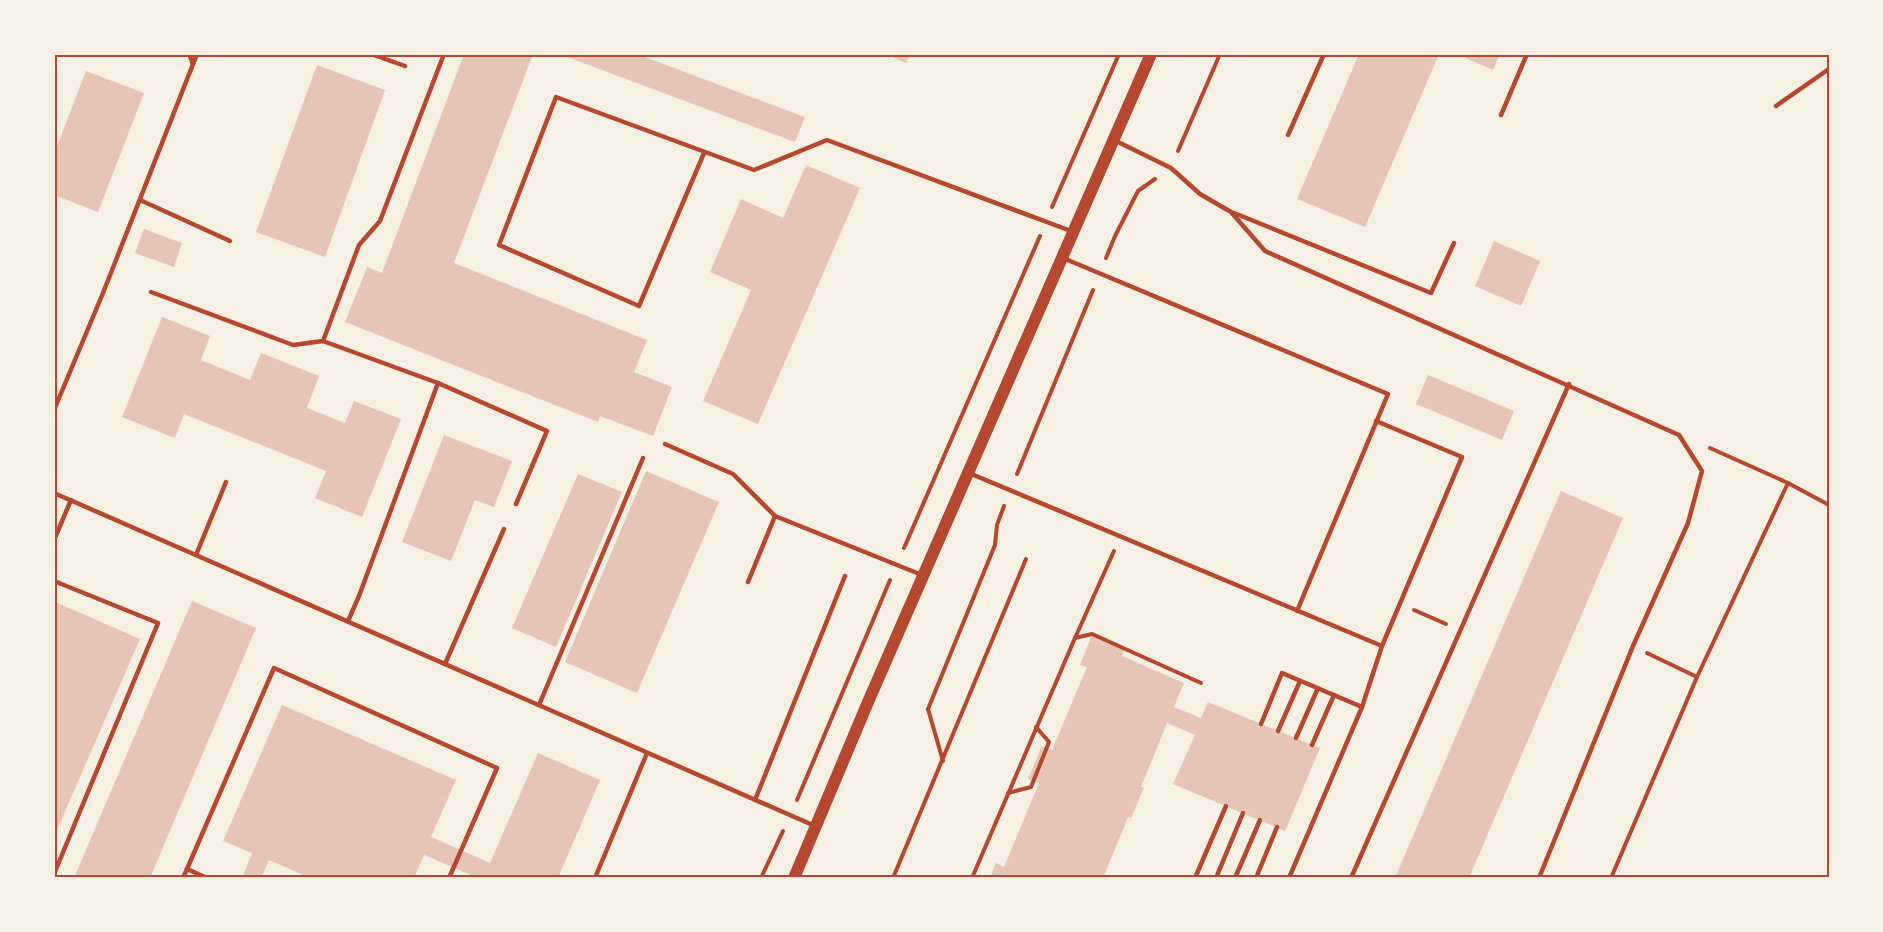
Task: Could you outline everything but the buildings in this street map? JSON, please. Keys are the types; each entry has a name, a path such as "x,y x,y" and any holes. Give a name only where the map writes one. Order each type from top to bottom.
{"main road":[{"path":"794,878 1151,54"}],"lane":[{"path":"189,54 193,64"},
{"path":"54,410 104,293 197,54"},
{"path":"372,54 405,66"},
{"path":"323,341 359,245 380,221 444,54"},
{"path":"1288,135 1324,54"},
{"path":"1501,115 1527,54"},
{"path":"1776,106 1829,69"},
{"path":"704,153 639,306 499,245 556,97 754,170 827,140 1074,232"},
{"path":"1113,140 1171,168 1200,194 1231,212 1431,293 1454,243"},
{"path":"140,200 230,242"},
{"path":"1231,212 1265,251 1569,384 1679,435 1702,471 1688,523 1633,646 1539,878"},
{"path":"1063,258 1388,393 1297,610"},
{"path":"151,292 293,345 323,341 438,383 547,431 516,504"},
{"path":"348,621 438,383"},
{"path":"1351,878 1569,384"},
{"path":"1289,878 1362,707 1382,646 1462,457 1376,421"},
{"path":"665,444 733,474 775,516 924,576"},
{"path":"539,705 643,458"},
{"path":"969,473 1382,646"},
{"path":"196,555 226,482"},
{"path":"54,493 816,826"},
{"path":"54,540 71,500"},
{"path":"748,582 775,516"},
{"path":"445,664 504,529"},
{"path":"755,800 845,576"},
{"path":"54,581 158,623 54,874"},
{"path":"183,878 274,668 496,768 449,878"},
{"path":"1260,723 1281,673 1362,707"},
{"path":"1278,731 1300,681"},
{"path":"1296,738 1318,688"},
{"path":"1312,745 1334,695"},
{"path":"595,878 647,753"},
{"path":"1196,878 1226,806"},
{"path":"1216,878 1243,813"},
{"path":"1235,878 1260,820"},
{"path":"1256,878 1277,827"},
{"path":"187,869 207,878"}],"path":[{"path":"760,878 790,815 896,565 1119,54"},
{"path":"943,761 928,709 995,545 997,525 1010,490 1115,236 1138,191 1171,168 1220,54"},
{"path":"1679,435 1788,483 1829,505"},
{"path":"1611,878 1697,677 1788,483"},
{"path":"972,878 1036,727 1121,537"},
{"path":"893,878 1026,559"},
{"path":"1400,603 1460,631"},
{"path":"1075,638 1092,634 1201,683"},
{"path":"1633,646 1697,677"},
{"path":"1008,793 1031,787 1043,765 1049,742 1036,727"}]}
